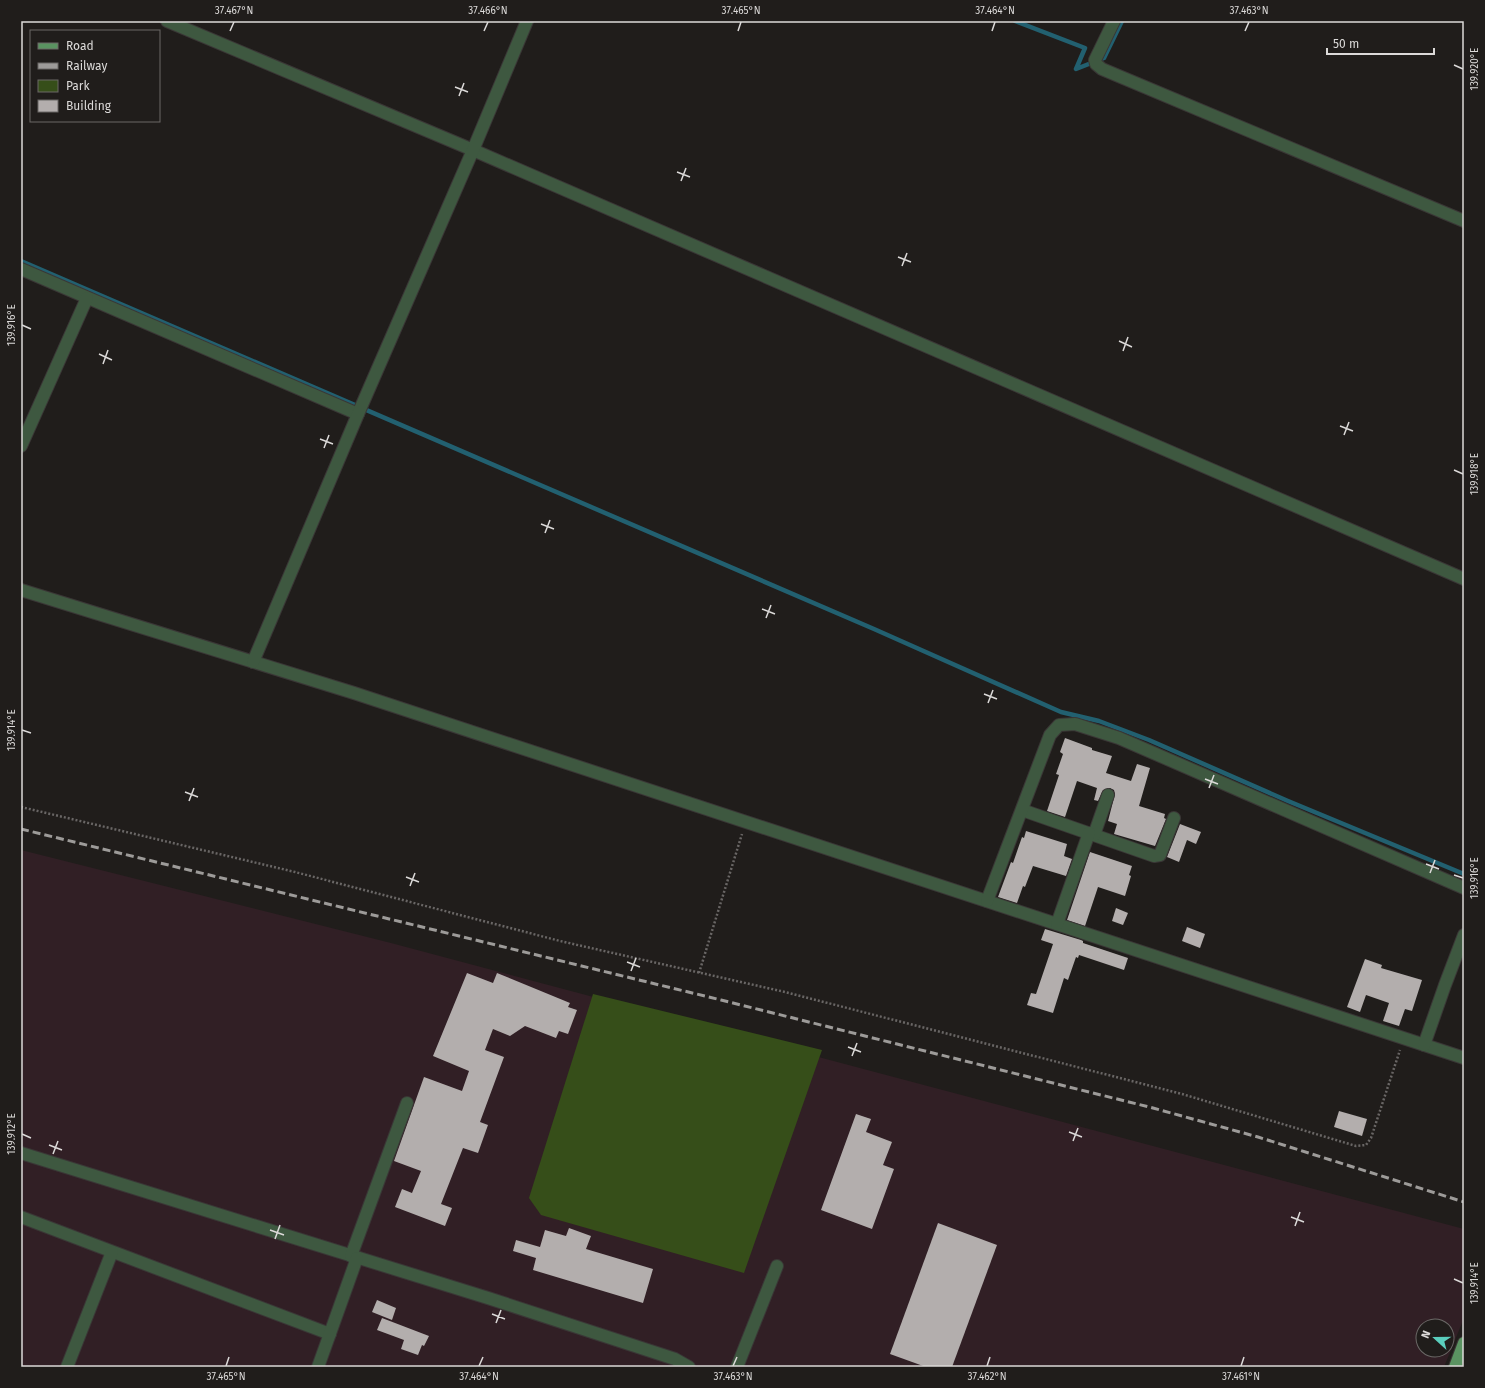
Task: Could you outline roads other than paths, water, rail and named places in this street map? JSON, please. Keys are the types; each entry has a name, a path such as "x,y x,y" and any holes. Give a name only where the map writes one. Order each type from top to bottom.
{"main road":[{"path":"1454,1367 1464,1343"}],"street":[{"path":"167,21 473,150 1464,579"},
{"path":"253,662 527,21"},
{"path":"1114,21 1094,60 1096,64 1102,68 1464,221"},
{"path":"21,269 358,414"},
{"path":"21,446 87,298"},
{"path":"21,590 362,695 1464,1058"},
{"path":"987,901 1050,734 1058,724 1075,724 1119,738 1464,888"},
{"path":"1058,924 1091,834 1108,795"},
{"path":"1022,810 1154,856 1160,855 1174,818"},
{"path":"1424,1045 1464,935"},
{"path":"318,1367 407,1103"},
{"path":"21,1154 488,1298 668,1356 682,1362 688,1367"},
{"path":"21,1217 330,1334"},
{"path":"67,1367 112,1252"},
{"path":"737,1367 777,1266"}],"waterway":[{"path":"1015,21 1085,48 1076,69 1104,58 1122,21"},
{"path":"21,261 874,629 1061,712 1099,721 1149,740 1288,801 1464,874"}],"railway":[{"path":"21,829 721,1000 1153,1108 1258,1137 1464,1202"}]}
